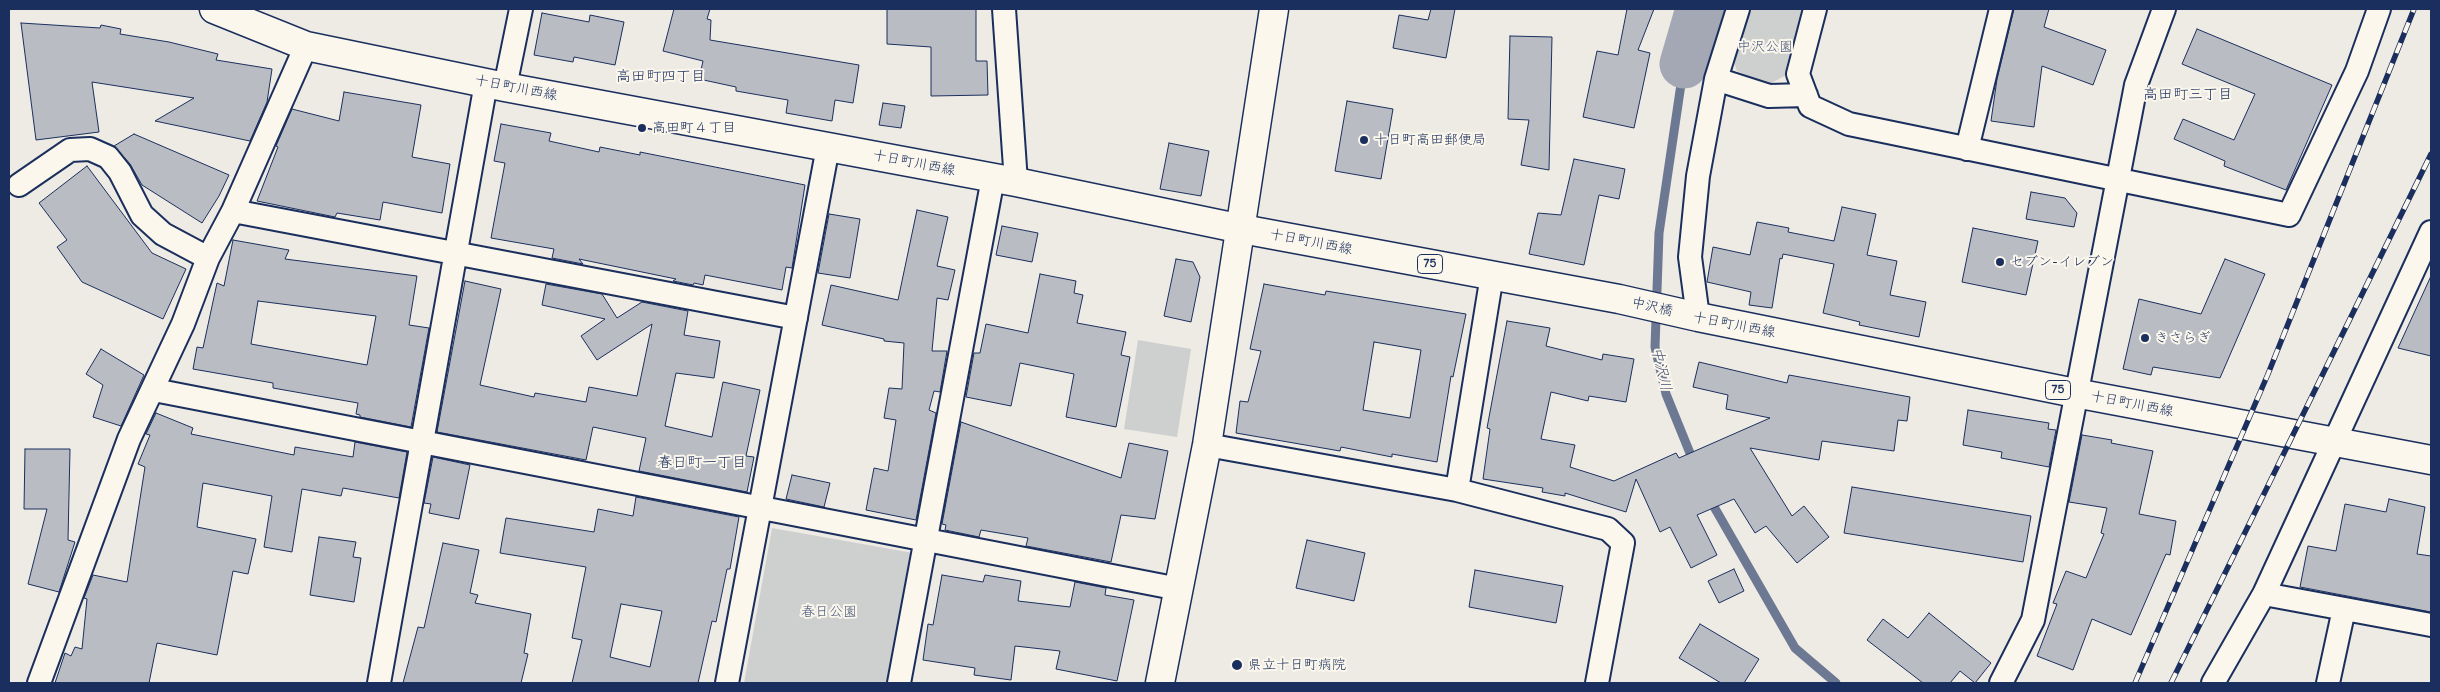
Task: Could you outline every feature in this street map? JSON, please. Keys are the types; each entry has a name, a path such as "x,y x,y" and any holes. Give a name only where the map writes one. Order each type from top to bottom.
{"main road":[{"name":"十日町川西線","path":"214,9 306,46 496,85 1005,180 1242,229 1619,299"},
{"path":"1160,683 1207,445 1242,229 1274,9"},
{"name":"中沢橋","path":"1619,299 1691,316"},
{"name":"十日町川西線","path":"1691,316 2075,393 2431,460"}],"street":[{"path":"378,683 455,254 496,85 521,9"},
{"path":"899,683 926,540 1005,180 1004,9"},
{"path":"1691,316 1690,257 1698,176 1716,79 1738,9"},
{"path":"1815,9 1798,74 1810,106 1849,124 2290,215 2357,71 2379,9"},
{"path":"1967,149 2001,9"},
{"path":"2001,683 2033,620 2075,393 2136,85 2164,9"},
{"path":"39,683 129,439 154,390 183,324 208,258 233,211 306,46"},
{"path":"1716,79 1769,96 1806,95"},
{"path":"727,683 828,147"},
{"path":"19,184 70,150 90,149 108,156 142,215 163,234 208,258"},
{"path":"233,211 796,318"},
{"path":"2213,683 2264,594 2431,232"},
{"path":"1457,490 1492,275"},
{"path":"154,390 1179,589"},
{"path":"1207,445 1457,490 1608,529 1623,543 1597,683"},
{"path":"2264,594 2431,625"},
{"path":"2328,683 2344,609"}],"green space":[{"name":"中沢公園","path":"1749,9 1803,9 1786,75 1768,85 1737,71 1732,57"},
{"path":"1138,340 1191,349 1177,437 1124,429"},
{"name":"春日公園","path":"772,528 913,553 889,683 744,683"}],"building":[{"path":"674,9 710,9 707,19 711,20 710,40 859,65 853,103 835,100 832,121 786,113 788,100 736,91 736,87 699,79 703,61 663,51"},
{"path":"887,9 976,9 976,61 987,61 988,95 931,96 931,47 887,44"},
{"path":"1431,9 1455,9 1446,58 1393,48 1399,15 1428,20"},
{"path":"1627,9 1654,9 1638,50 1650,53 1634,128 1583,117 1597,51 1618,55"},
{"path":"2014,9 2049,9 2044,27 2106,50 2093,85 2042,66 2034,127 1991,121 1997,79"},
{"path":"542,13 589,22 590,15 624,22 615,65 574,57 573,62 534,55"},
{"path":"21,23 100,28 101,25 121,29 120,34 169,42 218,54 216,60 272,69 267,102 250,141 155,121 194,98 92,82 99,132 36,140"},
{"path":"2197,29 2332,85 2286,190 2224,166 2225,161 2174,139 2183,119 2234,140 2255,94 2182,64"},
{"path":"1510,36 1552,37 1549,170 1521,165 1529,120 1508,119"},
{"path":"344,92 421,105 412,157 450,164 442,213 383,202 380,220 337,213 335,217 257,201 278,147 276,146 292,109 339,121"},
{"path":"1347,101 1393,109 1381,179 1335,171"},
{"path":"883,103 905,106 901,128 879,125"},
{"path":"501,124 551,133 549,141 599,152 600,147 640,155 640,152 805,185 792,268 786,267 782,290 705,275 703,285 694,283 693,285 673,281 676,279 579,259 583,264 552,258 554,249 491,238 505,163 494,161"},
{"path":"134,134 229,175 219,196 202,223 142,185 130,164 114,146"},
{"path":"1169,143 1209,151 1201,196 1160,189"},
{"path":"1574,159 1625,169 1619,199 1599,195 1584,265 1529,254 1538,213 1561,215"},
{"path":"87,166 152,253 186,269 163,319 82,282 57,247 67,240 39,203"},
{"path":"2031,192 2065,198 2077,213 2074,227 2026,219"},
{"path":"1842,207 1876,214 1867,255 1897,261 1890,295 1926,302 1919,337 1859,325 1860,322 1823,313 1834,264 1783,254 1782,259 1780,258 1772,308 1749,305 1751,292 1707,282 1713,247 1750,255 1757,222 1789,228 1788,232 1834,241"},
{"path":"917,210 948,217 937,266 955,270 948,300 937,298 932,351 947,351 940,392 934,391 929,410 936,413 916,520 866,510 874,468 888,471 896,420 884,418 889,388 902,389 904,343 884,341 884,339 822,325 831,285 898,300"},
{"path":"829,214 860,219 850,278 818,273"},
{"path":"1002,226 1038,233 1032,262 996,255"},
{"name":"セブン-イレブン","path":"1973,228 2038,241 2026,295 1962,282"},
{"path":"233,240 289,250 285,259 417,276 409,325 429,328 411,427 360,417 360,415 356,414 358,403 273,388 273,383 193,369 197,347 203,348 217,283 224,286","holes":["258,301 376,316 367,365 251,344"]},
{"path":"1176,259 1193,262 1200,277 1191,322 1164,316"},
{"path":"2225,259 2265,274 2220,378 2153,367 2151,375 2123,369 2139,299 2201,314"},
{"path":"1040,274 1076,281 1074,293 1083,295 1077,323 1126,332 1121,355 1130,357 1116,427 1066,417 1074,374 1020,363 1011,406 966,397 974,353 980,353 986,324 1028,333"},
{"path":"2431,276 2431,356 2398,348"},
{"path":"465,281 501,289 480,385 534,397 535,393 586,402 589,387 637,396 652,324 597,360 581,336 605,319 542,305 546,284 602,294 617,318 642,302 688,311 684,335 720,341 714,378 676,373 665,426 712,437 723,382 760,390 746,456 754,457 747,492 639,471 646,438 593,427 586,460 437,432"},
{"path":"1264,284 1325,295 1326,291 1466,314 1453,377 1451,376 1437,462 1392,454 1392,457 1341,447 1340,451 1236,433 1240,401 1248,402 1261,351 1250,349","holes":["1374,342 1421,350 1410,418 1363,410"]},
{"path":"1507,321 1550,328 1546,346 1602,360 1603,354 1634,359 1626,402 1589,396 1588,401 1551,392 1541,439 1575,445 1570,467 1614,481 1676,453 1679,458 1770,418 1726,409 1728,395 1693,387 1699,362 1787,383 1789,375 1910,397 1907,421 1898,420 1894,451 1822,441 1819,460 1750,448 1792,516 1804,506 1829,537 1797,563 1766,526 1755,533 1734,499 1697,515 1717,555 1691,568 1670,527 1660,532 1636,479 1626,512 1565,493 1565,496 1542,492 1543,488 1483,479 1490,429 1487,428"},
{"path":"101,349 144,375 121,426 93,417 103,385 86,374"},
{"path":"1968,410 2049,423 2048,429 2056,430 2049,467 2001,458 2002,452 1963,445"},
{"path":"156,413 193,428 191,434 294,455 295,447 353,457 355,442 407,452 399,498 343,488 341,496 302,489 292,552 264,547 272,496 203,483 197,527 256,539 248,574 233,571 217,655 157,643 149,683 55,683 65,653 71,656 75,647 82,649 87,599 84,598 93,575 127,582 145,467 138,464 150,435 146,434"},
{"path":"961,422 1121,478 1129,443 1168,451 1155,519 1121,515 1111,562 1026,546 1028,538 981,530 979,537 945,530 946,525 942,524"},
{"path":"2082,435 2112,440 2111,443 2153,451 2139,514 2176,521 2170,555 2166,554 2131,635 2092,619 2073,670 2037,656 2057,604 2053,603 2066,571 2086,578 2104,534 2101,533 2107,508 2069,502"},
{"path":"25,449 70,449 68,540 75,542 59,592 28,584 47,509 24,509"},
{"path":"433,457 470,465 459,519 429,513 431,504 424,503"},
{"path":"792,475 830,483 824,507 786,499"},
{"path":"1852,487 2031,516 2023,562 1844,533"},
{"path":"636,497 739,517 730,569 727,569 716,622 712,621 698,683 572,683 582,640 572,638 586,567 500,553 506,518 594,532 598,509 633,516","holes":["621,604 662,611 650,667 610,657"]},
{"path":"2389,499 2425,507 2417,554 2431,556 2431,612 2300,587 2308,546 2336,551 2345,504 2386,512"},
{"path":"319,537 356,542 353,557 361,558 354,602 310,595"},
{"path":"1307,540 1365,553 1354,601 1296,588"},
{"path":"443,543 479,550 470,593 478,595 475,603 531,614 524,653 528,654 521,683 403,683 418,627 424,628"},
{"path":"1734,569 1744,591 1719,603 1708,581"},
{"path":"1475,570 1563,586 1556,623 1469,607"},
{"path":"942,575 983,582 985,575 1021,581 1018,601 1070,607 1075,582 1106,588 1105,595 1134,600 1117,681 1056,669 1060,651 1015,646 1011,680 974,675 975,668 923,660 928,624 933,625"},
{"path":"1929,613 1991,663 1975,683 1960,671 1950,683 1923,683 1867,640 1883,619 1908,638"},
{"path":"1700,624 1759,659 1744,683 1721,683 1679,658"}],"waterway":[{"name":"中沢川","path":"1684,64 1700,9"},
{"name":"中沢川","path":"1684,64 1659,233 1655,347 1666,394 1694,463"},
{"name":"中沢川","path":"1709,498 1795,648 1836,683"}],"railway":[{"path":"2135,683 2268,374 2414,9"},
{"path":"2171,683 2431,154"}],"place":[{"name":"高田町４丁目","path":"642,128"},
{"name":"十日町高田郵便局","path":"1364,140"},
{"name":"セブン-イレブン","path":"2000,262"},
{"name":"きさらぎ","path":"2145,338"},
{"name":"県立十日町病院","path":"1237,665"}],"district":[{"name":"高田町四丁目","path":"661,77"},
{"name":"高田町三丁目","path":"2188,95"},
{"name":"春日町一丁目","path":"702,463"}]}
